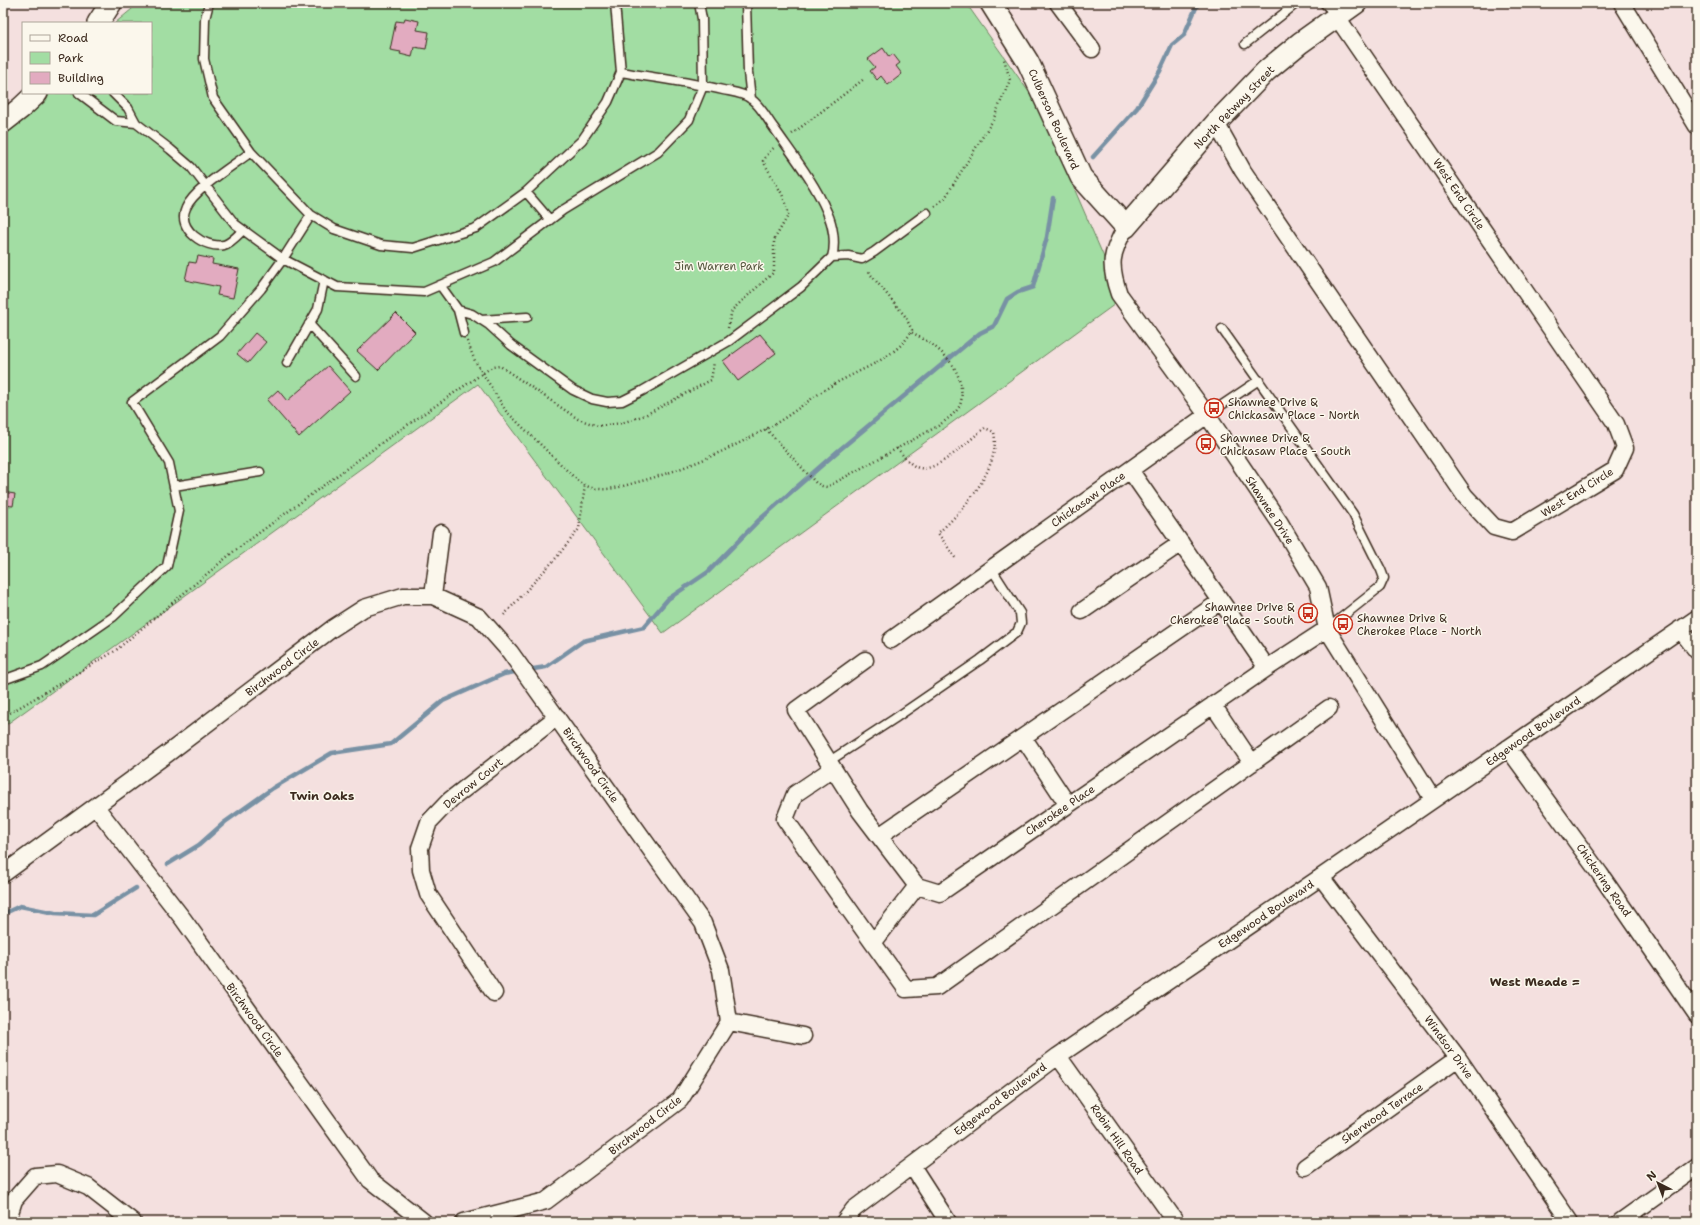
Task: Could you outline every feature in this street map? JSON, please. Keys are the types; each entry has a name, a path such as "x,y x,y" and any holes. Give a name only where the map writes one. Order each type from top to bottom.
{"street":[{"path":"99,22 111,3"},
{"name":"Culberson Boulevard","path":"991,3 1028,62 1080,178 1126,227"},
{"path":"1058,3 1092,49"},
{"name":"North Petway Street","path":"1126,227 1216,123 1266,72 1300,43 1330,10 1356,3"},
{"path":"1622,3 1696,123"},
{"name":"West End Circle","path":"1216,123 1243,171 1456,483 1465,496 1494,527 1512,532 1615,470 1625,448 1616,424 1330,10"},
{"path":"3,122 36,94"},
{"name":"Shawnee Drive","path":"1126,227 1117,242 1112,263 1114,278 1119,294 1207,415 1280,523 1318,587 1327,629 1433,800"},
{"name":"Chickasaw Place","path":"891,640 990,568 1207,415"},
{"path":"1130,470 1267,668"},
{"path":"433,596 441,533"},
{"path":"1082,611 1181,543"},
{"name":"Birchwood Circle","path":"3,874 96,807 326,632 364,608 403,596 433,596 479,616 510,652 703,923 721,970 729,1022 680,1100 546,1201 464,1222"},
{"path":"879,836 1221,601"},
{"name":"Edgewood Boulevard","path":"844,1222 854,1209 1058,1056 1697,618"},
{"name":"Cherokee Place","path":"917,886 940,893 1267,668 1327,629"},
{"path":"1680,629 1697,651"},
{"path":"865,660 796,710 830,765 879,836 917,886 873,943"},
{"path":"1213,705 1252,763"},
{"path":"830,765 795,794 785,819 906,989 937,987 1329,708"},
{"name":"Devrow Court","path":"494,992 428,894 421,870 420,848 429,822 450,800 557,717"},
{"path":"1023,737 1068,805"},
{"name":"Chickering Road","path":"1508,748 1600,874 1697,1014"},
{"name":"Birchwood Circle","path":"96,807 183,919 370,1180 424,1222"},
{"name":"Windsor Drive","path":"1321,877 1458,1058 1570,1222"},
{"path":"729,1022 804,1036"},
{"name":"Robin Hill Road","path":"1058,1056 1176,1222"},
{"name":"Sherwood Terrace","path":"1305,1167 1458,1058"},
{"path":"912,1166 948,1222"},
{"path":"1620,1222 1697,1167"},
{"path":"7,1222 14,1200 35,1176 57,1174 88,1187 133,1222"}],"lane":[{"path":"209,3 205,19 204,59 213,98 251,152 311,215 334,229 381,245 413,248 476,228 526,192 582,140 608,102 621,72 615,3"},
{"path":"80,94 116,121 136,124 170,148 191,167 235,224 283,259 337,287 424,292 494,262 563,210 658,152 689,120 703,86 702,19 699,3"},
{"path":"746,3 748,72 751,99"},
{"path":"1245,44 1297,3"},
{"path":"458,310 472,314 481,320 511,345 573,390 592,399 607,402 622,402 642,392 720,346 801,287 832,257 834,250 833,232 827,212 816,190 762,111 751,99 740,94 703,86 621,72"},
{"path":"114,94 128,108 136,124"},
{"path":"243,230 226,244 213,246 201,241 191,232 184,221 185,209 190,200 206,186 251,152"},
{"path":"526,192 550,220"},
{"path":"832,257 848,256 862,258 874,252 927,213"},
{"path":"3,680 42,666 112,617 167,566 178,511 170,463 132,402 220,336 261,289 283,259 311,215"},
{"path":"287,363 318,309 324,280"},
{"path":"440,285 458,310 464,333"},
{"path":"481,320 527,317"},
{"path":"309,324 356,376"},
{"path":"1222,329 1353,514 1384,578 1380,587 1327,629"},
{"path":"1207,415 1259,380"},
{"path":"174,486 260,472"},
{"path":"830,765 980,660 1017,632 1021,623 1020,613 990,568"}],"path":[{"path":"927,213 945,198 993,120 1010,80 1003,52"},
{"path":"3,717 115,651 233,552 384,441 492,367 500,366 578,419 598,426 622,423 645,415 711,380 717,352 727,334 732,310 774,272 774,240 789,214 782,194 764,161 770,151 864,79"},
{"path":"464,333 475,361 506,411 567,471 585,485 599,489 616,488 672,472 719,454 766,430 827,388 875,363 908,340 912,330 905,316 871,275 862,258"},
{"path":"766,430 816,483 822,486 827,486 938,426 952,416 960,406 962,392 957,371 944,355 931,343 911,332"},
{"path":"897,448 908,461 920,468 929,468 939,465 985,428 994,432 996,438 994,453 980,484 965,506 938,533 956,559"},
{"path":"504,615 556,558 579,529 585,485"}],"green space":[{"name":"Jim Warren Park","path":"134,3 966,3 1038,105 1122,299 663,633 478,384 3,727 3,112 25,94 152,94 152,22 116,22 132,9"}],"building":[{"path":"405,18 419,21 417,30 429,32 426,49 414,47 412,57 400,54 401,52 390,50 396,21 404,22"},
{"path":"883,48 889,57 893,54 900,63 896,66 902,74 888,85 881,76 877,80 870,71 875,67 868,59"},
{"path":"198,256 213,259 212,264 239,269 233,298 217,295 219,287 185,280 189,262 196,263"},
{"path":"396,313 415,332 378,370 357,351"},
{"path":"255,333 266,342 248,363 237,354"},
{"path":"760,334 776,353 738,381 723,361"},
{"path":"328,366 350,391 299,437 267,400 278,390 287,401"},
{"path":"3,492 15,494 13,506 3,505"}],"waterway":[{"path":"1093,157 1137,108 1160,71 1172,45 1184,35 1198,3"},
{"path":"527,670 546,667 583,641 644,627 668,599 708,572 758,521 838,451 980,333 994,326 1007,299 1018,292 1033,287 1047,237 1053,198"},
{"path":"168,864 199,845 225,822 273,788 332,753 391,744 443,701 504,674 520,671"},
{"path":"3,914 20,906 55,913 93,915 136,888"}],"place":[{"name":"Shawnee Drive & Chickasaw Place - North","path":"1214,408"},
{"name":"Shawnee Drive & Chickasaw Place - South","path":"1206,444"},
{"name":"Shawnee Drive & Cherokee Place - South","path":"1308,613"},
{"name":"Shawnee Drive & Cherokee Place - North","path":"1343,624"}],"district":[{"name":"Twin Oaks","path":"322,796"},
{"name":"West Meade =","path":"1535,982"}]}
